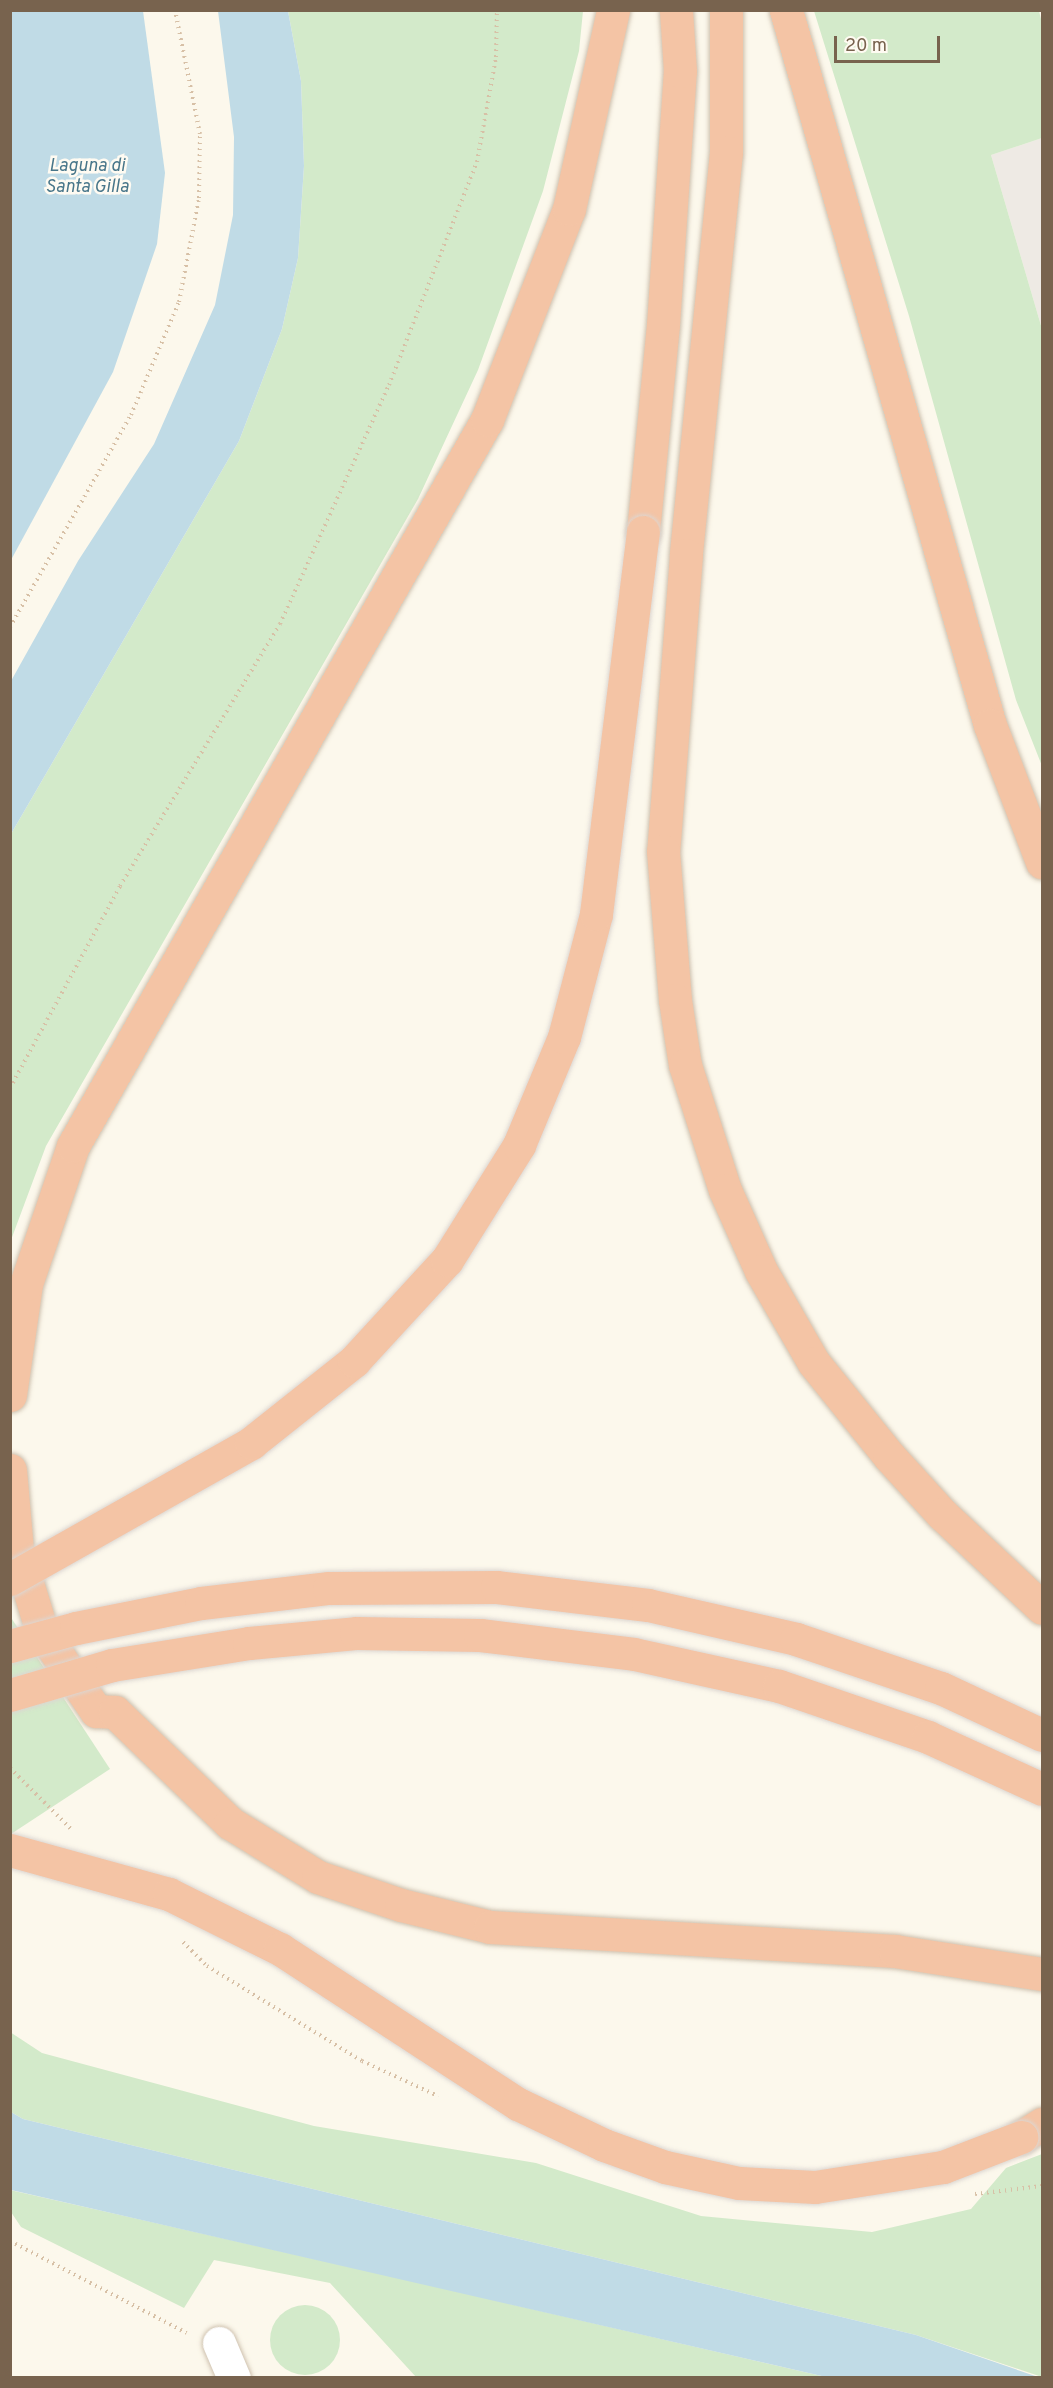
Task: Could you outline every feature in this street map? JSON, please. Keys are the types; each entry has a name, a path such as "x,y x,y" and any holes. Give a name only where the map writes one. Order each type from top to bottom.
{"highway":[{"path":"10,1395 26,1284 73,1146 487,420 569,209 613,10"},
{"path":"10,1579 251,1443 354,1361 447,1260 519,1144 564,1037 596,914 643,532 663,326 680,70 676,10"},
{"path":"726,10 726,152 686,555 663,851 675,1000 685,1065 697,1109 725,1190 761,1271 814,1362 889,1456 942,1514 1042,1608"},
{"path":"786,10 990,725 1042,862"},
{"path":"10,1470 17,1550 42,1632 96,1711 116,1712 230,1823 318,1877 402,1905 490,1927 895,1951 1042,1974"},
{"path":"10,1646 76,1628 236,1599 329,1588 497,1587 648,1605 796,1639 941,1688 1042,1735"},
{"path":"10,1695 112,1665 249,1642 356,1633 480,1635 634,1654 779,1686 928,1737 1042,1789"},
{"path":"10,1850 170,1894 280,1948 518,2104 604,2145 665,2166 739,2183 815,2187 943,2167 1032,2130"}],"street":[{"path":"219,2343 234,2378"}],"path":[{"path":"10,627 131,415 179,302 199,198 200,134 175,10"},
{"path":"10,1088 120,886 280,624 389,385 477,162 496,57 497,10"},
{"path":"10,2241 116,2294 177,2330 219,2343"}],"shaded area":[{"path":"1042,138 1042,329 991,155"}],"green space":[{"path":"288,11 583,11 579,51 543,191 478,370 418,499 46,1146 11,1240 11,834 239,441 282,329 298,258 304,166 301,81"},
{"path":"814,11 1039,11 1042,23 1042,138 991,155 1042,329 1042,766 1016,700 909,316"},
{"path":"10,1616 110,1769 11,1834 10,1834"},
{"path":"10,2032 42,2053 314,2126 536,2163 701,2216 872,2232 971,2209 1006,2168 1042,2154 1042,2377 916,2335 23,2119 11,2112"},
{"path":"10,2190 826,2377 416,2377 330,2283 214,2260 184,2308 21,2227 11,2212"},
{"path":"312,2305 325,2311 334,2320 338,2326 340,2340 338,2354 330,2365 319,2373 298,2375 280,2365 272,2354 270,2333 280,2315 291,2307"}],"water":[{"name":"Laguna di Santa Gilla","path":"11,10 143,11 165,173 157,244 113,372 11,560"},
{"path":"218,11 288,11 301,81 304,166 298,258 282,329 239,441 11,834 11,681 78,561 154,444 215,305 233,215 234,137"},
{"path":"11,2112 23,2119 916,2335 1038,2377 826,2377 11,2190"}]}
